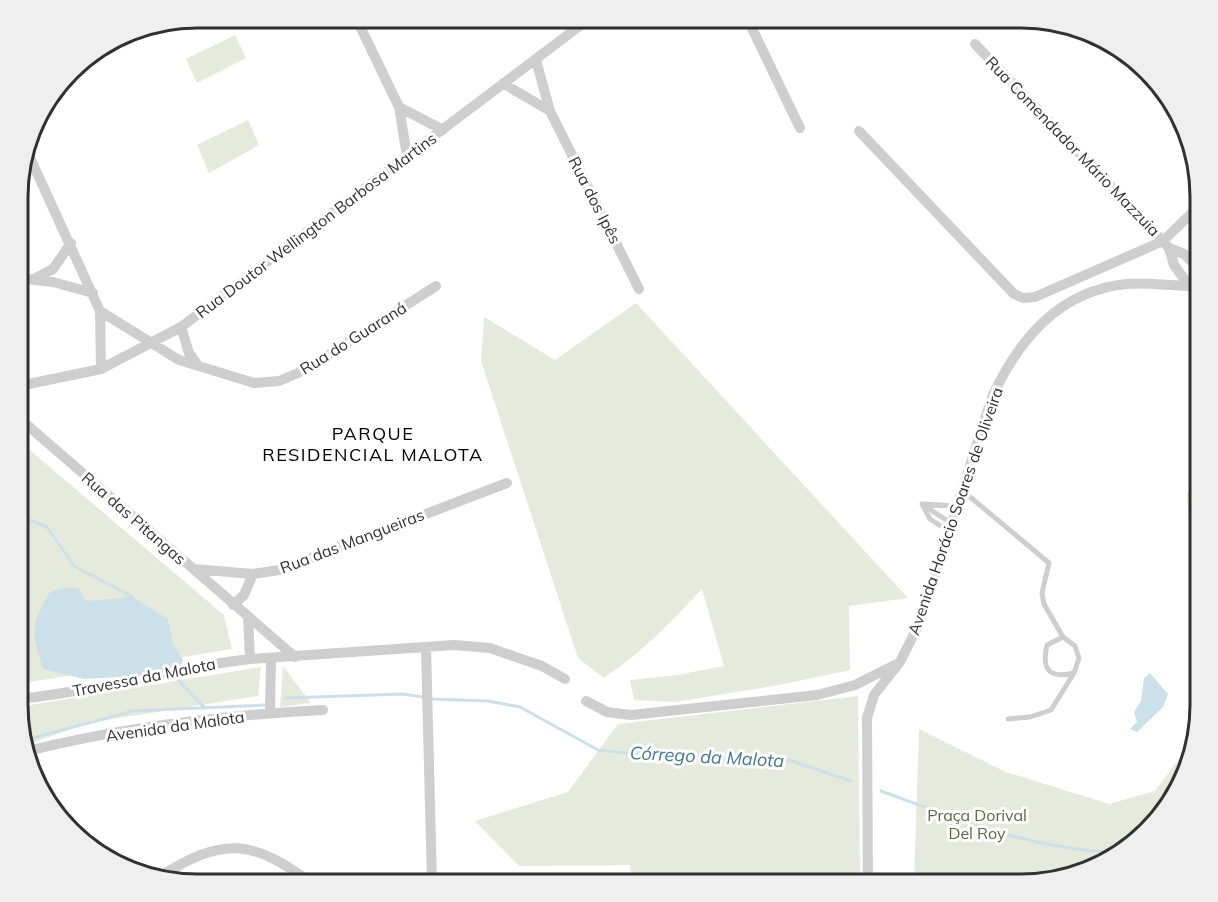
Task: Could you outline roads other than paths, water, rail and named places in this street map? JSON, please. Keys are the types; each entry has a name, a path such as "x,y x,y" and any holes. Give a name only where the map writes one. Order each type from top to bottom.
{"street":[{"path":"361,28 399,107 407,156"},
{"name":"Rua Doutor Wellington Barbosa Martins","path":"28,384 101,369 181,327 577,28"},
{"path":"752,29 800,128"},
{"name":"Rua Comendador Mário Mazzuia","path":"975,44 1166,244 1190,260"},
{"name":"Rua dos Ipês","path":"536,60 550,111 639,289"},
{"path":"504,84 550,111"},
{"path":"399,107 443,130"},
{"path":"859,131 1014,294 1023,298 1035,297 1166,244 1190,217"},
{"path":"33,163 100,311 101,369"},
{"path":"34,280 53,269 71,243"},
{"name":"Rua Comendador Mário Mazzuia","path":"1166,244 1170,258 1190,280"},
{"path":"28,279 93,293"},
{"name":"Avenida Horácio Soares de Oliveira","path":"868,874 867,718 874,695 900,663 920,622 992,397 1004,371 1018,348 1045,319 1062,305 1107,287 1129,284 1190,286"},
{"name":"Rua do Guaraná","path":"100,311 178,360 254,383 279,381 332,354 436,286"},
{"path":"181,327 189,354 197,365"},
{"name":"Rua das Pitangas","path":"28,426 295,657"},
{"name":"Rua das Mangueiras","path":"193,569 253,574 279,570 507,483"},
{"path":"233,605 244,595 253,574"},
{"path":"248,616 250,658"},
{"path":"270,712 271,658 454,645 490,648 542,666 565,679"},
{"path":"426,646 432,873"},
{"name":"Travessa da Malota","path":"29,697 96,688 250,658 271,658"},
{"path":"586,701 607,712 631,715 817,695 855,685 900,663"},
{"name":"Avenida da Malota","path":"35,750 62,743 170,724 270,712 323,710"},
{"path":"172,871 207,851 226,848 264,853 298,873"}],"lane":[{"path":"963,491 1049,563 1042,593 1044,604 1063,637 1075,646 1079,658 1074,673 1052,711 1030,717 1008,719"},
{"path":"951,528 922,504 959,506"},
{"path":"1063,637 1047,645 1045,664 1050,672 1059,676 1074,673"}],"water":[{"path":"64,588 78,588 86,601 133,597 168,619 173,644 183,660 181,666 122,677 84,679 43,669 35,638 38,613 50,592"},
{"path":"1150,673 1168,694 1163,707 1137,732 1130,729 1137,722 1134,712 1141,701 1144,678"}],"waterway":[{"path":"29,520 47,527 74,566 133,597"},
{"path":"178,680 205,708"},
{"name":"Córrego da Malota","path":"285,698 402,694 423,697"},
{"name":"Córrego da Malota","path":"430,699 488,701 520,707 598,750 681,759 786,759 851,781"},
{"name":"Córrego da Malota","path":"32,738 133,711 265,705"},
{"name":"Córrego da Malota","path":"881,791 968,822 1025,839 1102,852"}],"district":[{"name":"PARQUE RESIDENCIAL MALOTA","path":"373,444"}],"park label":[{"name":"Praça Dorival Del Roy","path":"977,824"}]}
